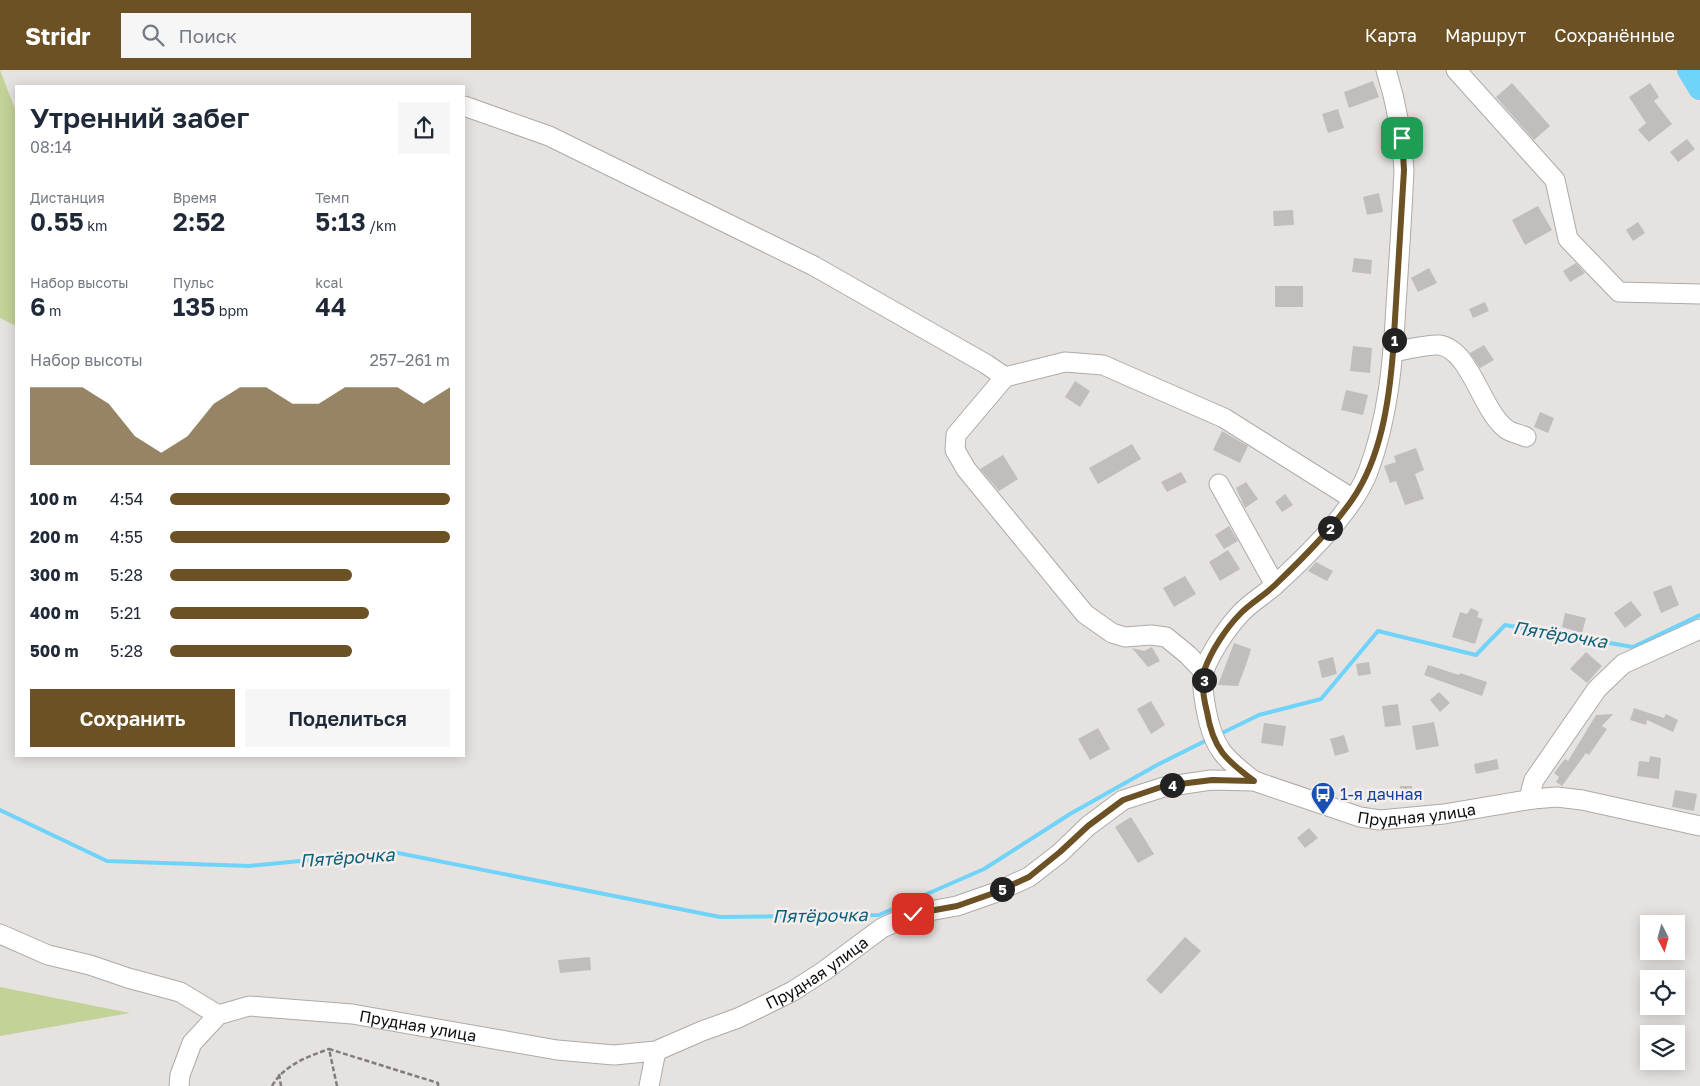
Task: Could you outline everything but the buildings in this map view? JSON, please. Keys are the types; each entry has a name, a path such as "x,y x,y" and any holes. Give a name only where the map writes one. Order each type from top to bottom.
{"street":[{"path":"1254,781 1229,762 1219,750 1207,717 1204,696 1204,672 1218,645 1241,613 1275,586 1336,522 1353,499 1366,475 1377,446 1391,374 1404,170 1402,138 1396,104 1386,70"},
{"path":"1456,70 1555,180 1568,238 1619,292 1700,294"},
{"path":"465,106 549,136 814,266 986,364 1005,377"},
{"path":"1393,352 1438,345 1451,349 1463,361 1491,414 1506,429 1526,437"},
{"path":"1204,672 1188,655 1166,638 1151,636 1125,637 1112,633 1084,614 966,469 955,450 956,435 1005,377 1064,362 1103,365 1224,418 1353,499"},
{"path":"1220,484 1275,586"},
{"path":"1533,799 1531,790 1534,780 1597,689 1623,664 1700,629"},
{"name":"Прудная улица","path":"218,1015 249,1006 352,1014 556,1050 614,1055 656,1051 738,1018 771,1002 824,971 882,928 913,914 957,906 994,893 1029,877 1088,826 1123,800 1164,786 1212,780 1254,781 1360,817 1380,820 1400,820 1557,797 1582,800 1700,826"},
{"path":"0,934 48,956 90,965 128,978 180,992 218,1015 192,1043 180,1075 179,1086"},
{"path":"649,1086 656,1051"}],"path":[{"path":"329,1050 337,1086"},
{"path":"272,1086 278,1074 310,1056 329,1050 438,1083 438,1086"},
{"path":"278,1074 281,1086"}],"green space":[{"path":"0,70 15,109 15,326 0,318"},
{"path":"0,987 130,1013 0,1036"}],"waterway":[{"path":"1689,70 1700,88"},
{"name":"Пятёрочка","path":"1218,735 1259,715 1321,699 1378,631 1476,655 1505,625 1633,647 1700,615"},
{"name":"Пятёрочка","path":"0,810 107,861 249,866 393,852 720,917 879,915 984,869 1070,814 1157,765 1209,739"}],"place":[{"name":"1-я дачная","path":"1323,815"}],"route":[{"path":"913,914 957,906 994,893 1029,877 1088,826 1123,800 1164,786 1212,780 1254,781 1229,762 1219,750 1207,717 1204,696 1204,672 1214,651 1241,613 1275,586 1336,522 1353,499 1366,475 1377,446 1385,411 1393,352 1404,170 1402,138"}]}
